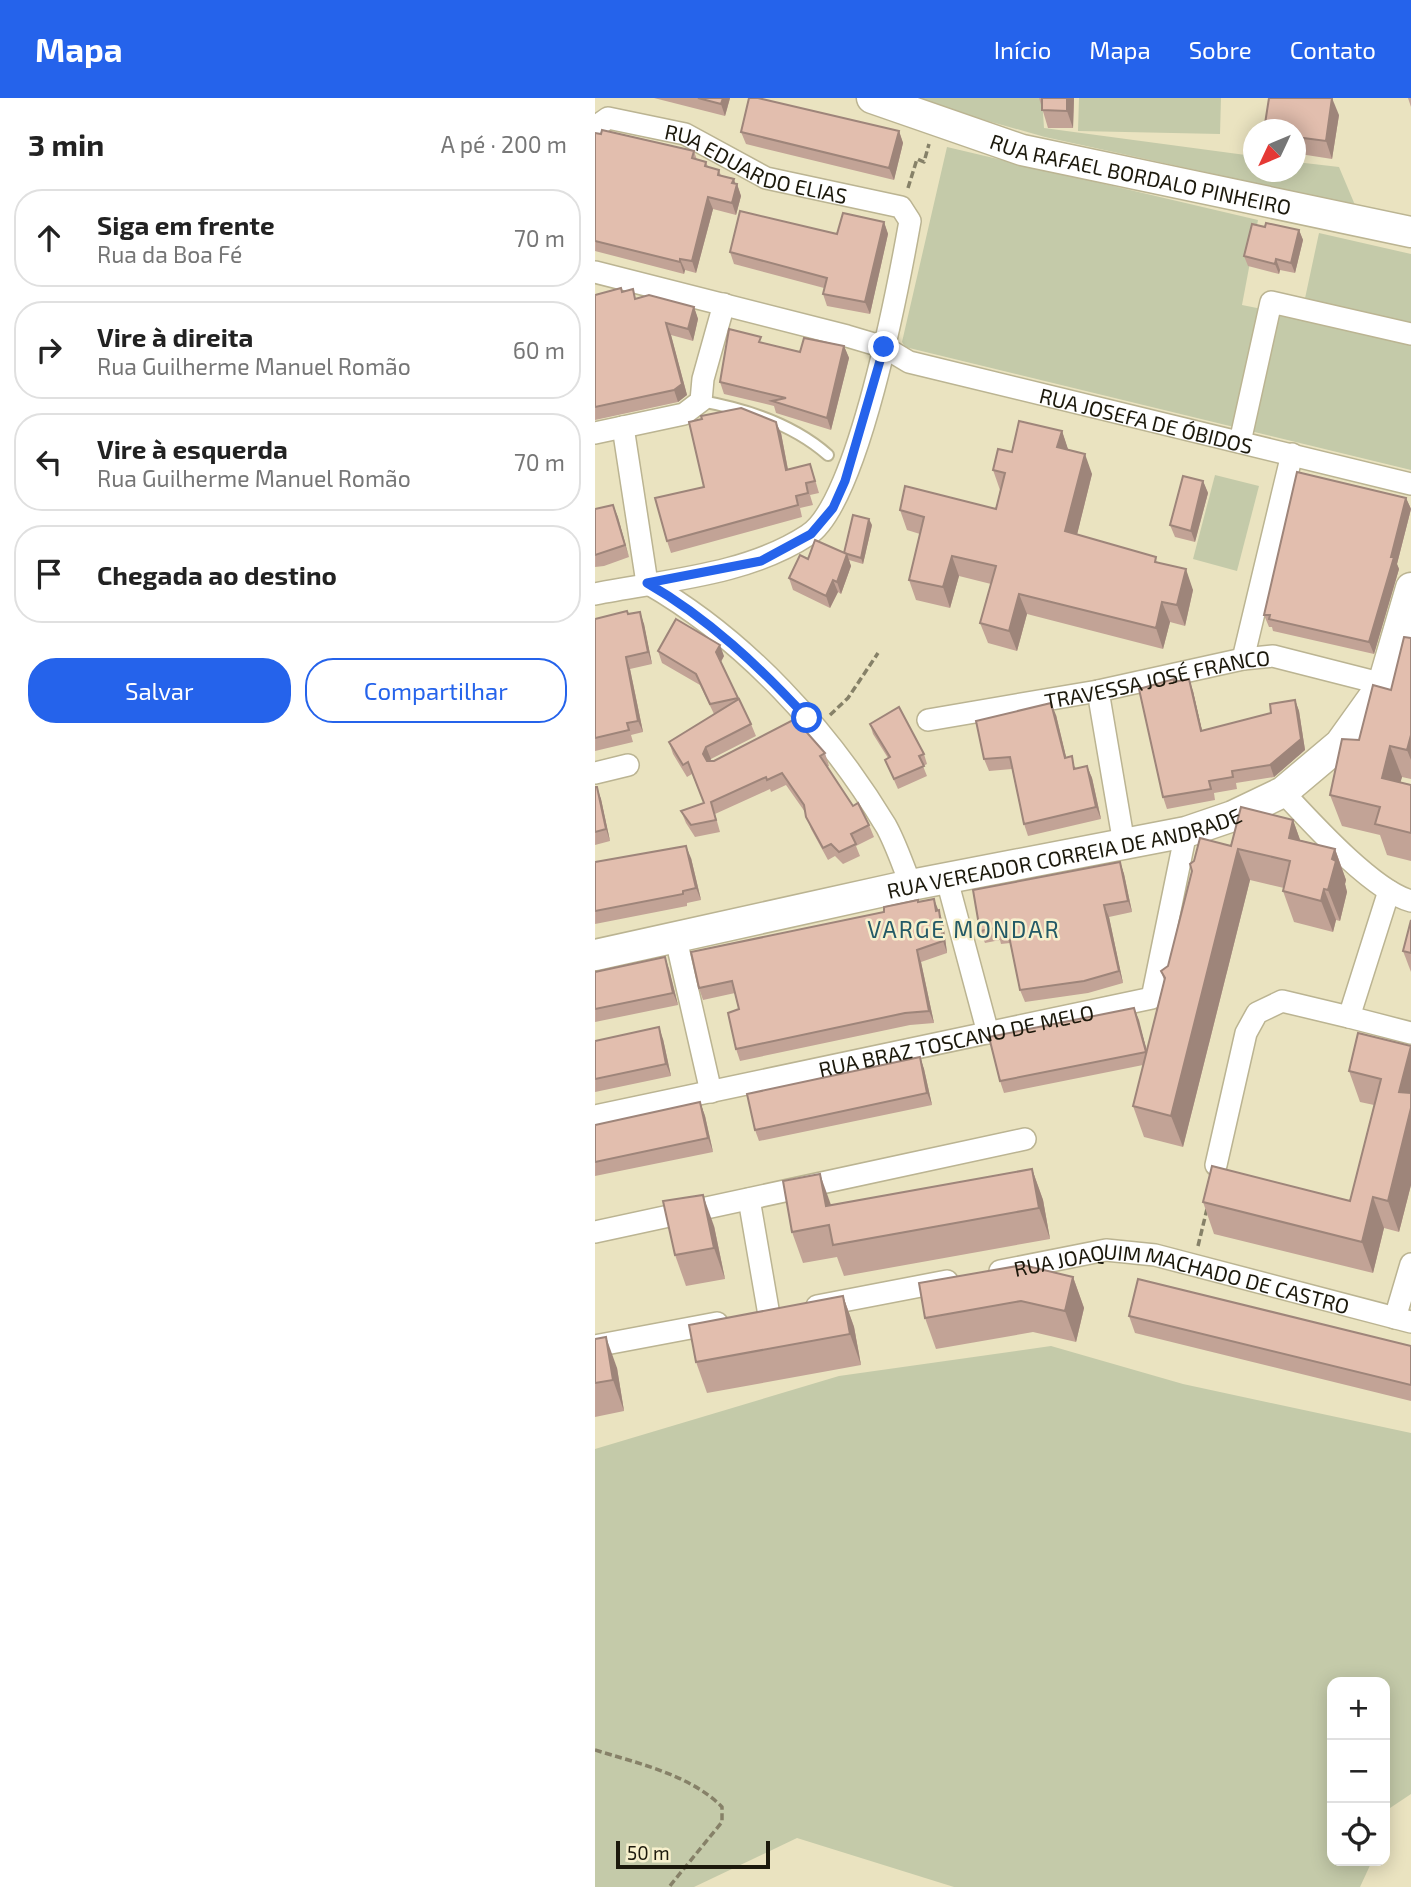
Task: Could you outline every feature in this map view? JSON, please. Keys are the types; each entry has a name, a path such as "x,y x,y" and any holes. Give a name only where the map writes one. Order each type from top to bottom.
{"street":[{"name":"RUA RAFAEL BORDALO PINHEIRO","path":"873,99 1035,153 1411,232"},
{"name":"RUA EDUARDO ELIAS","path":"595,127 608,118 685,134 766,178 905,214"},
{"path":"595,594 761,561 811,534 833,508 845,481 884,347 905,214"},
{"name":"RUA JOSEFA DE ÓBIDOS","path":"602,277 724,304 884,347 909,362 1411,484"},
{"path":"1240,442 1271,303 1411,334"},
{"path":"595,433 684,414 701,401 703,379 724,304"},
{"path":"623,427 647,583"},
{"path":"1243,659 1292,454"},
{"path":"647,583 670,596 726,639 806,723 887,828 911,885"},
{"name":"RUA VEREADOR CORREIA DE ANDRADE","path":"595,955 911,885 1186,832 1233,816 1283,792 1340,744 1383,684 1411,587"},
{"name":"TRAVESSA JOSÉ FRANCO","path":"928,720 1098,691 1243,659 1273,656 1383,684"},
{"path":"1098,691 1124,844"},
{"path":"595,773 628,765"},
{"path":"1283,792 1321,832 1389,891 1411,901"},
{"name":"RUA BRAZ TOSCANO DE MELO","path":"595,1116 1152,998 1186,832"},
{"path":"947,880 988,1033"},
{"path":"1349,1017 1389,891"},
{"path":"676,939 711,1092"},
{"path":"1216,1165 1246,1033 1257,1013 1282,1002 1411,1033"},
{"path":"595,1232 1025,1139"},
{"path":"750,1199 769,1315"},
{"name":"RUA JOAQUIM MACHADO DE CASTRO","path":"595,1346 650,1333 769,1315 1106,1250 1155,1255 1403,1320"},
{"path":"1403,1320 1411,1264"}],"lane":[{"path":"701,401 742,408 780,425 828,455"}],"path":[{"path":"905,214 917,159 924,162 937,121"},
{"path":"806,723 848,698 878,653"},
{"path":"1193,1265 1208,1206"},
{"path":"595,1750 647,1765 710,1794 722,1807 722,1822 669,1887"}],"green space":[{"path":"906,98 1042,98 1044,128 1243,155 1243,180 1045,137"},
{"path":"1079,98 1221,98 1220,134 1078,131"},
{"path":"947,147 1258,220 1242,305 1301,317 1319,233 1411,254 1411,470 905,347 902,342"},
{"path":"1306,163 1339,167 1355,205 1250,182 1306,182"},
{"path":"1215,475 1259,486 1237,571 1193,559"},
{"path":"1051,1346 1183,1384 1411,1433 1411,1794 1390,1808 1390,1677 1327,1677 1327,1866 1370,1866 1360,1887 954,1887 797,1838 694,1887 595,1887 595,1449 839,1376"}],"building":[{"path":"698,98 723,98 721,104"},
{"path":"749,98 899,131 889,168 741,132"},
{"path":"1042,98 1067,98 1067,111 1042,110"},
{"path":"1269,98 1332,98 1326,141 1306,138 1306,119 1266,119"},
{"path":"602,130 694,151 692,158 719,170 718,175 734,179 732,183 737,184 732,203 708,197 692,261 680,259 680,262 595,241 595,133 601,134"},
{"path":"740,211 837,234 843,213 884,222 865,302 823,294 827,278 730,252"},
{"path":"1266,223 1299,230 1291,263 1276,259 1275,264 1244,256 1252,224 1265,227"},
{"path":"621,288 622,292 633,289 635,299 649,295 694,307 688,329 666,323 682,384 674,390 595,407 595,295"},
{"path":"729,329 761,337 759,342 800,352 804,338 844,346 827,418 772,401 786,398 720,382"},
{"path":"741,408 776,422 786,470 810,464 815,481 806,483 808,493 796,496 798,505 667,541 655,498 704,487 689,422 702,419 701,416"},
{"path":"1019,421 1062,431 1057,447 1085,454 1065,531 1156,557 1155,562 1186,569 1177,605 1162,602 1156,628 1019,594 1009,631 980,623 996,566 952,556 943,587 909,580 924,517 900,510 905,486 996,509 1005,473 993,470 998,449 1012,452"},
{"path":"1297,472 1406,498 1391,557 1394,557 1369,642 1269,619 1270,615 1264,615"},
{"path":"1183,476 1203,481 1191,531 1170,525"},
{"path":"613,505 625,545 595,555 595,509"},
{"path":"853,515 869,519 861,558 844,553"},
{"path":"815,540 847,554 837,582 833,580 826,596 789,578 800,555 808,559"},
{"path":"627,611 628,614 640,612 648,652 626,657 638,721 627,723 629,730 595,738 595,619"},
{"path":"676,619 720,645 716,652 738,698 710,704 696,674 658,651"},
{"path":"1404,637 1411,638 1411,735 1407,750 1390,746 1382,778 1411,785 1411,833 1375,824 1380,807 1330,795 1342,739 1359,740 1373,685 1391,690"},
{"path":"1174,679 1174,682 1189,679 1201,731 1271,713 1270,704 1295,700 1301,739 1270,765 1232,771 1233,777 1209,781 1211,789 1163,797 1139,689"},
{"path":"739,699 751,724 706,747 703,754 707,761 714,761 795,719 825,753 820,756 853,806 858,803 869,825 851,834 856,844 839,852 831,844 823,848 806,817 804,805 782,773 767,780 766,777 711,802 716,820 691,825 681,811 704,803 688,762 683,765 669,742"},
{"path":"1051,703 1065,758 1072,756 1074,769 1087,766 1096,807 1024,824 1010,757 984,759 976,721"},
{"path":"899,707 924,754 919,756 924,766 894,779 885,760 890,757 870,724"},
{"path":"595,787 606,829 595,832"},
{"path":"1241,807 1293,820 1289,838 1335,849 1332,859 1336,861 1328,890 1324,889 1321,901 1283,891 1290,861 1238,849 1171,1116 1133,1106 1165,978 1161,971 1168,966 1192,871 1190,864 1194,861 1200,838 1231,846"},
{"path":"686,846 696,888 683,891 683,894 595,911 595,862"},
{"path":"1120,862 1128,901 1104,905 1119,971 1084,981 1020,990 1008,931 997,932 996,928 980,931 973,890"},
{"path":"934,899 936,911 939,910 943,941 917,950 929,1011 905,1013 736,1049 728,1013 739,1009 732,981 699,988 691,952 884,912 884,907"},
{"path":"1411,920 1411,953 1403,951"},
{"path":"665,957 673,993 595,1009 595,972"},
{"path":"1134,1008 1146,1052 1000,1081 989,1037"},
{"path":"659,1027 666,1064 595,1079 595,1041"},
{"path":"1358,1033 1411,1046 1399,1092 1411,1093 1411,1108 1388,1201 1373,1197 1362,1242 1203,1202 1212,1166 1350,1201 1381,1079 1349,1071"},
{"path":"920,1057 927,1093 755,1130 747,1094"},
{"path":"700,1102 708,1138 595,1162 595,1125"},
{"path":"1032,1169 1039,1208 833,1245 829,1225 792,1232 783,1181 820,1174 826,1206"},
{"path":"703,1195 714,1248 675,1255 663,1201"},
{"path":"1023,1265 1073,1277 1065,1311 1021,1301 925,1318 919,1283"},
{"path":"1138,1279 1411,1346 1411,1385 1129,1316"},
{"path":"843,1296 850,1334 696,1362 689,1325"},
{"path":"606,1337 613,1380 595,1383 595,1339"}],"district":[{"name":"VARGE MONDAR","path":"964,929"}],"route":[{"path":"807,718 726,639 670,596 647,583 761,561 811,534 833,508 845,481 884,347"}]}
